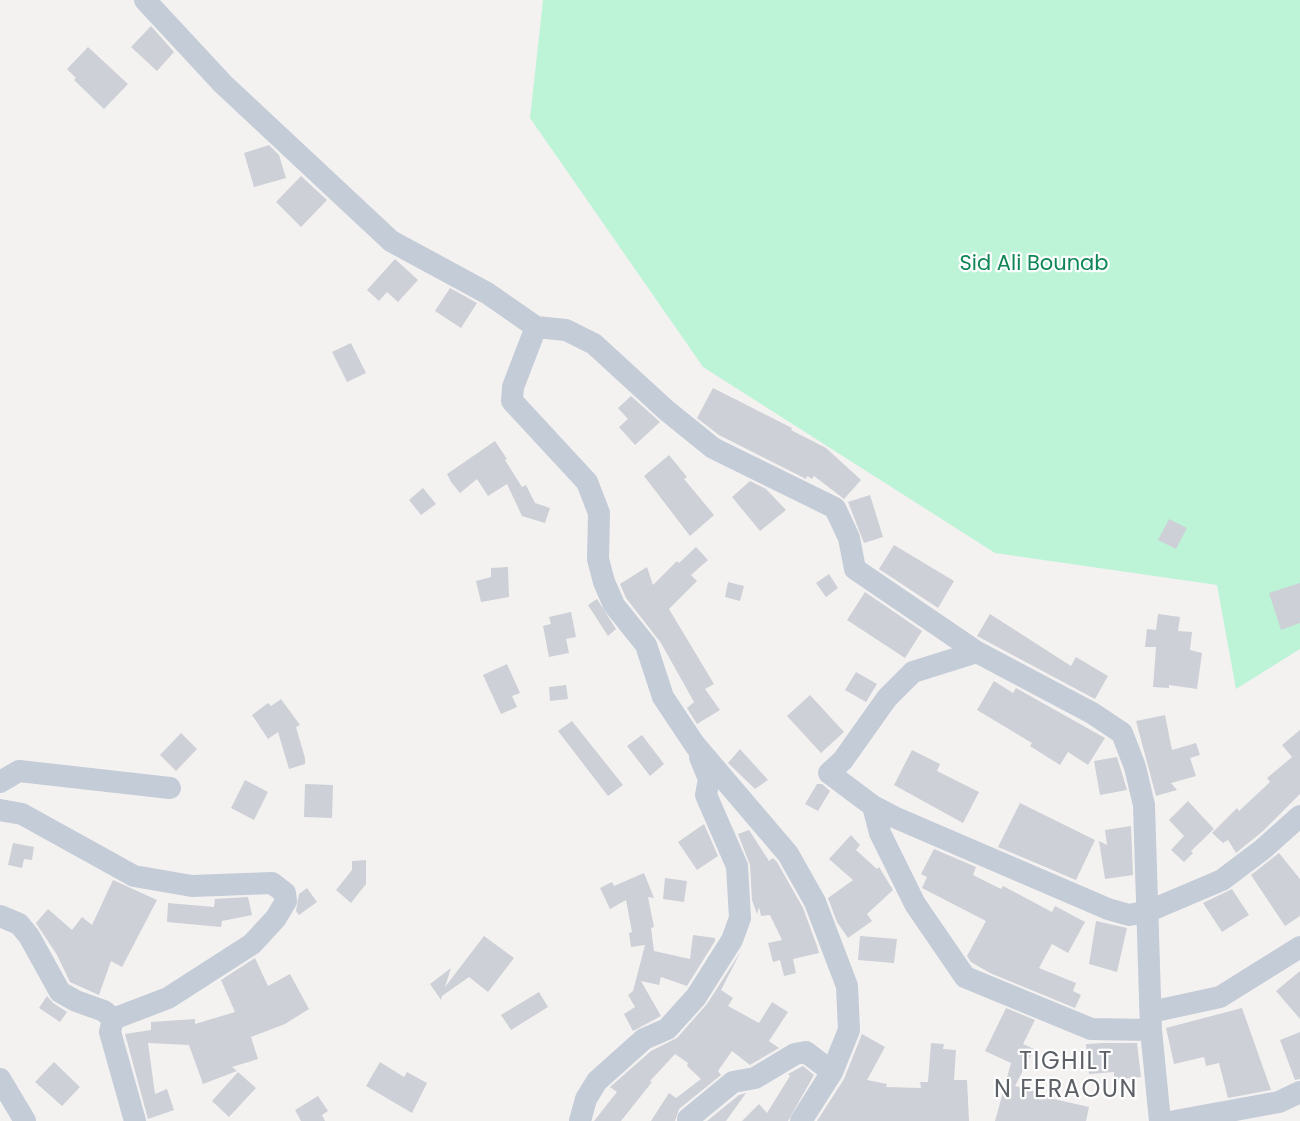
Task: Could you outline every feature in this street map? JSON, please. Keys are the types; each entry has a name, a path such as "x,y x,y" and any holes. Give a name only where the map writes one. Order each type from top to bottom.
{"street":[{"path":"145,0 223,84 391,241 488,293 536,327 566,330 594,344 666,410 713,448 836,508 849,537 855,569 976,652 1092,713 1122,733 1135,767 1144,805 1151,1021 1160,1121"},
{"path":"536,327 513,387 512,401 587,482 599,513 598,559 604,582 614,604 646,645 663,697 695,745 788,854 815,902 846,986 849,1030 832,1072 801,1121"},
{"path":"976,652 913,672 887,698 843,760 829,774 873,806 1108,909 1129,915 1149,911 1222,880 1263,849 1300,816"},
{"path":"580,1121 586,1099 597,1081 644,1039 667,1029 696,996 732,940 740,918 737,866 706,795 709,779 695,745"},
{"path":"0,782 19,771 170,788"},
{"path":"873,806 880,833 915,904 965,977 1091,1029 1151,1021 1220,997 1300,947"},
{"path":"0,810 22,814 134,876 192,886 272,883 285,893 286,901 276,918 252,944 168,998 113,1019"},
{"path":"0,916 19,924 29,936 60,992 75,1001 104,1011 113,1019"},
{"path":"113,1019 110,1032 135,1121"},
{"path":"688,1119 733,1082 755,1078 795,1054 806,1052 832,1072"},
{"path":"0,1078 25,1121"},
{"path":"1175,1121 1279,1102 1300,1092"}],"green space":[{"name":"Sid Ali Bounab","path":"543,0 1300,0 1300,649 1236,689 1217,585 995,553 703,367 530,118"}],"building":[{"path":"151,26 174,52 157,71 131,47"},
{"path":"88,47 128,84 104,109 74,80 76,78 67,69"},
{"path":"269,145 279,155 286,178 254,187 244,153"},
{"path":"301,176 327,200 301,227 276,202"},
{"path":"395,259 418,280 398,302 387,292 379,301 367,290"},
{"path":"450,288 477,303 461,328 435,311"},
{"path":"351,343 366,373 347,382 332,352"},
{"path":"713,388 826,448 861,480 844,499 814,476 812,479 807,476 806,479 719,435 697,418"},
{"path":"631,396 660,422 635,445 619,427 628,419 618,408"},
{"path":"495,441 522,487 526,485 535,503 550,508 545,523 522,516 507,484 488,496 477,479 460,493 451,482 447,474"},
{"path":"669,455 687,477 684,479 714,515 690,536 644,476"},
{"path":"750,481 766,489 786,510 760,531 732,497"},
{"path":"423,488 436,504 421,515 409,500"},
{"path":"870,495 883,537 864,543 848,502"},
{"path":"1169,519 1187,528 1176,549 1158,540"},
{"path":"894,545 954,581 938,608 879,569"},
{"path":"696,547 708,560 691,575 697,581 669,609 714,684 705,689 720,710 697,724 687,708 694,702 661,643 626,598 620,584 647,567 653,585 677,561 679,563"},
{"path":"508,567 509,597 481,602 476,581 491,577 491,568"},
{"path":"829,574 838,588 826,597 816,583"},
{"path":"728,582 744,586 740,601 725,597"},
{"path":"1300,583 1300,623 1281,630 1269,593"},
{"path":"865,592 922,631 905,658 847,620"},
{"path":"597,599 616,629 608,636 588,605"},
{"path":"571,612 576,637 566,639 569,653 549,657 543,626 551,624 549,617"},
{"path":"990,614 1071,666 1076,657 1108,676 1095,699 977,636"},
{"path":"1158,614 1180,617 1178,631 1192,632 1190,650 1202,653 1197,689 1169,685 1169,688 1153,687 1156,647 1145,647 1147,629 1156,630"},
{"path":"507,664 520,693 512,696 517,707 501,714 483,675"},
{"path":"856,672 877,684 866,702 845,690"},
{"path":"994,681 1013,693 1016,688 1105,738 1088,765 1068,752 1060,765 1030,746 1032,743 977,710"},
{"path":"566,685 568,699 550,701 549,687"},
{"path":"810,695 844,732 821,753 787,716"},
{"path":"281,699 300,725 296,727 305,758 305,764 289,769 278,732 268,739 252,715 268,703 271,706"},
{"path":"1165,715 1172,750 1196,743 1200,755 1190,758 1196,776 1171,783 1177,790 1156,796 1136,721"},
{"path":"572,721 623,785 608,796 558,731"},
{"path":"1300,730 1300,794 1263,831 1236,853 1228,840 1223,843 1212,833 1237,808 1239,811 1270,782 1267,778 1292,757 1282,745"},
{"path":"181,733 197,749 176,771 160,755"},
{"path":"642,735 664,764 650,776 627,746"},
{"path":"740,749 768,780 755,789 728,763"},
{"path":"912,750 940,764 937,771 979,792 963,823 894,785"},
{"path":"1117,757 1127,790 1100,795 1094,761"},
{"path":"245,780 268,792 254,820 231,808"},
{"path":"305,784 333,785 332,818 304,817"},
{"path":"817,784 822,784 830,791 818,811 805,804"},
{"path":"1188,801 1214,829 1191,851 1193,853 1184,862 1171,850 1184,836 1169,820"},
{"path":"1020,803 1095,840 1076,880 998,847"},
{"path":"704,824 718,856 697,870 678,842"},
{"path":"1131,826 1133,875 1105,879 1099,841 1107,845 1105,830"},
{"path":"749,830 769,861 773,858 777,862 803,908 817,946 819,953 793,959 796,973 784,976 780,960 773,962 768,943 782,940 770,915 761,916 759,907 757,914 752,900 750,865 738,834"},
{"path":"851,835 860,845 856,850 877,869 879,867 893,890 867,914 872,921 848,938 837,922 828,898 853,880 829,859"},
{"path":"13,843 34,847 32,860 24,859 22,868 8,865"},
{"path":"934,849 976,867 973,875 1001,889 1003,886 1052,912 1055,906 1085,922 1068,953 1052,944 1039,968 1076,983 1073,991 1081,995 1075,1008 990,973 971,962 967,956 986,921 922,888 927,877 921,874"},
{"path":"1279,853 1300,879 1300,916 1285,926 1251,875"},
{"path":"366,860 366,884 351,903 336,890 352,870 352,861"},
{"path":"644,873 654,898 648,897 654,927 651,928 654,951 690,959 693,935 715,938 715,941 687,986 661,977 659,985 641,981 661,1016 633,1031 624,1014 635,1007 628,995 633,991 645,945 631,947 629,933 632,932 626,900 610,909 600,888 612,882 614,886"},
{"path":"665,878 687,881 684,902 663,899"},
{"path":"113,880 157,900 122,967 111,961 99,995 70,982 57,955 36,923 48,909 72,930 82,917 92,925"},
{"path":"307,888 317,902 299,915 296,911 299,894"},
{"path":"1232,889 1249,915 1222,932 1203,903"},
{"path":"248,897 252,915 222,921 221,927 167,922 168,903 214,907 215,899"},
{"path":"1096,921 1127,928 1117,972 1089,964"},
{"path":"484,936 514,958 488,992 469,977 442,996 441,1000 430,984 451,968 445,987"},
{"path":"860,936 897,939 894,963 858,960"},
{"path":"741,951 721,990 733,998 728,1006 759,1023 772,1002 788,1012 769,1041 779,1048 750,1065 732,1051 718,1071 721,1075 679,1109 675,1121 651,1121 669,1093 676,1098 701,1079 687,1066 688,1063 675,1054 650,1081 652,1082 621,1121 594,1121 617,1092 610,1087 651,1051 677,1038 707,1004"},
{"path":"255,958 268,986 290,974 309,1009 285,1024 251,1037 258,1059 232,1067 237,1071 203,1084 189,1045 148,1043 155,1094 167,1089 174,1110 148,1119 125,1034 151,1030 151,1022 195,1019 195,1024 235,1012 221,980"},
{"path":"1300,971 1300,1019 1276,991"},
{"path":"539,992 548,1007 511,1030 501,1015"},
{"path":"47,996 67,1012 60,1022 39,1008"},
{"path":"1006,1008 1035,1020 1023,1044 1034,1049 1015,1086 1037,1092 1036,1095 1089,1107 1086,1121 995,1121 1011,1063 985,1051"},
{"path":"1242,1008 1271,1090 1228,1098 1219,1063 1206,1066 1204,1057 1174,1064 1166,1028"},
{"path":"1300,1032 1300,1079 1295,1080 1280,1040"},
{"path":"862,1034 885,1047 867,1080 887,1084 886,1087 921,1088 920,1082 928,1082 931,1043 944,1044 943,1049 956,1050 954,1080 967,1080 969,1121 817,1121 844,1079"},
{"path":"1137,1043 1141,1077 1114,1080 1114,1072 1089,1074 1086,1044"},
{"path":"54,1062 80,1087 62,1106 35,1082"},
{"path":"380,1062 404,1077 407,1072 427,1083 412,1113 366,1086"},
{"path":"803,1066 814,1075 788,1121 742,1121 759,1104 767,1113 790,1076 788,1074"},
{"path":"238,1072 256,1088 229,1117 212,1101"},
{"path":"746,1093 726,1121 707,1121 739,1095"},
{"path":"318,1096 328,1111 322,1115 325,1121 301,1121 295,1110"}],"district":[{"name":"TIGHILT N FERAOUN","path":"1066,1077"}]}
